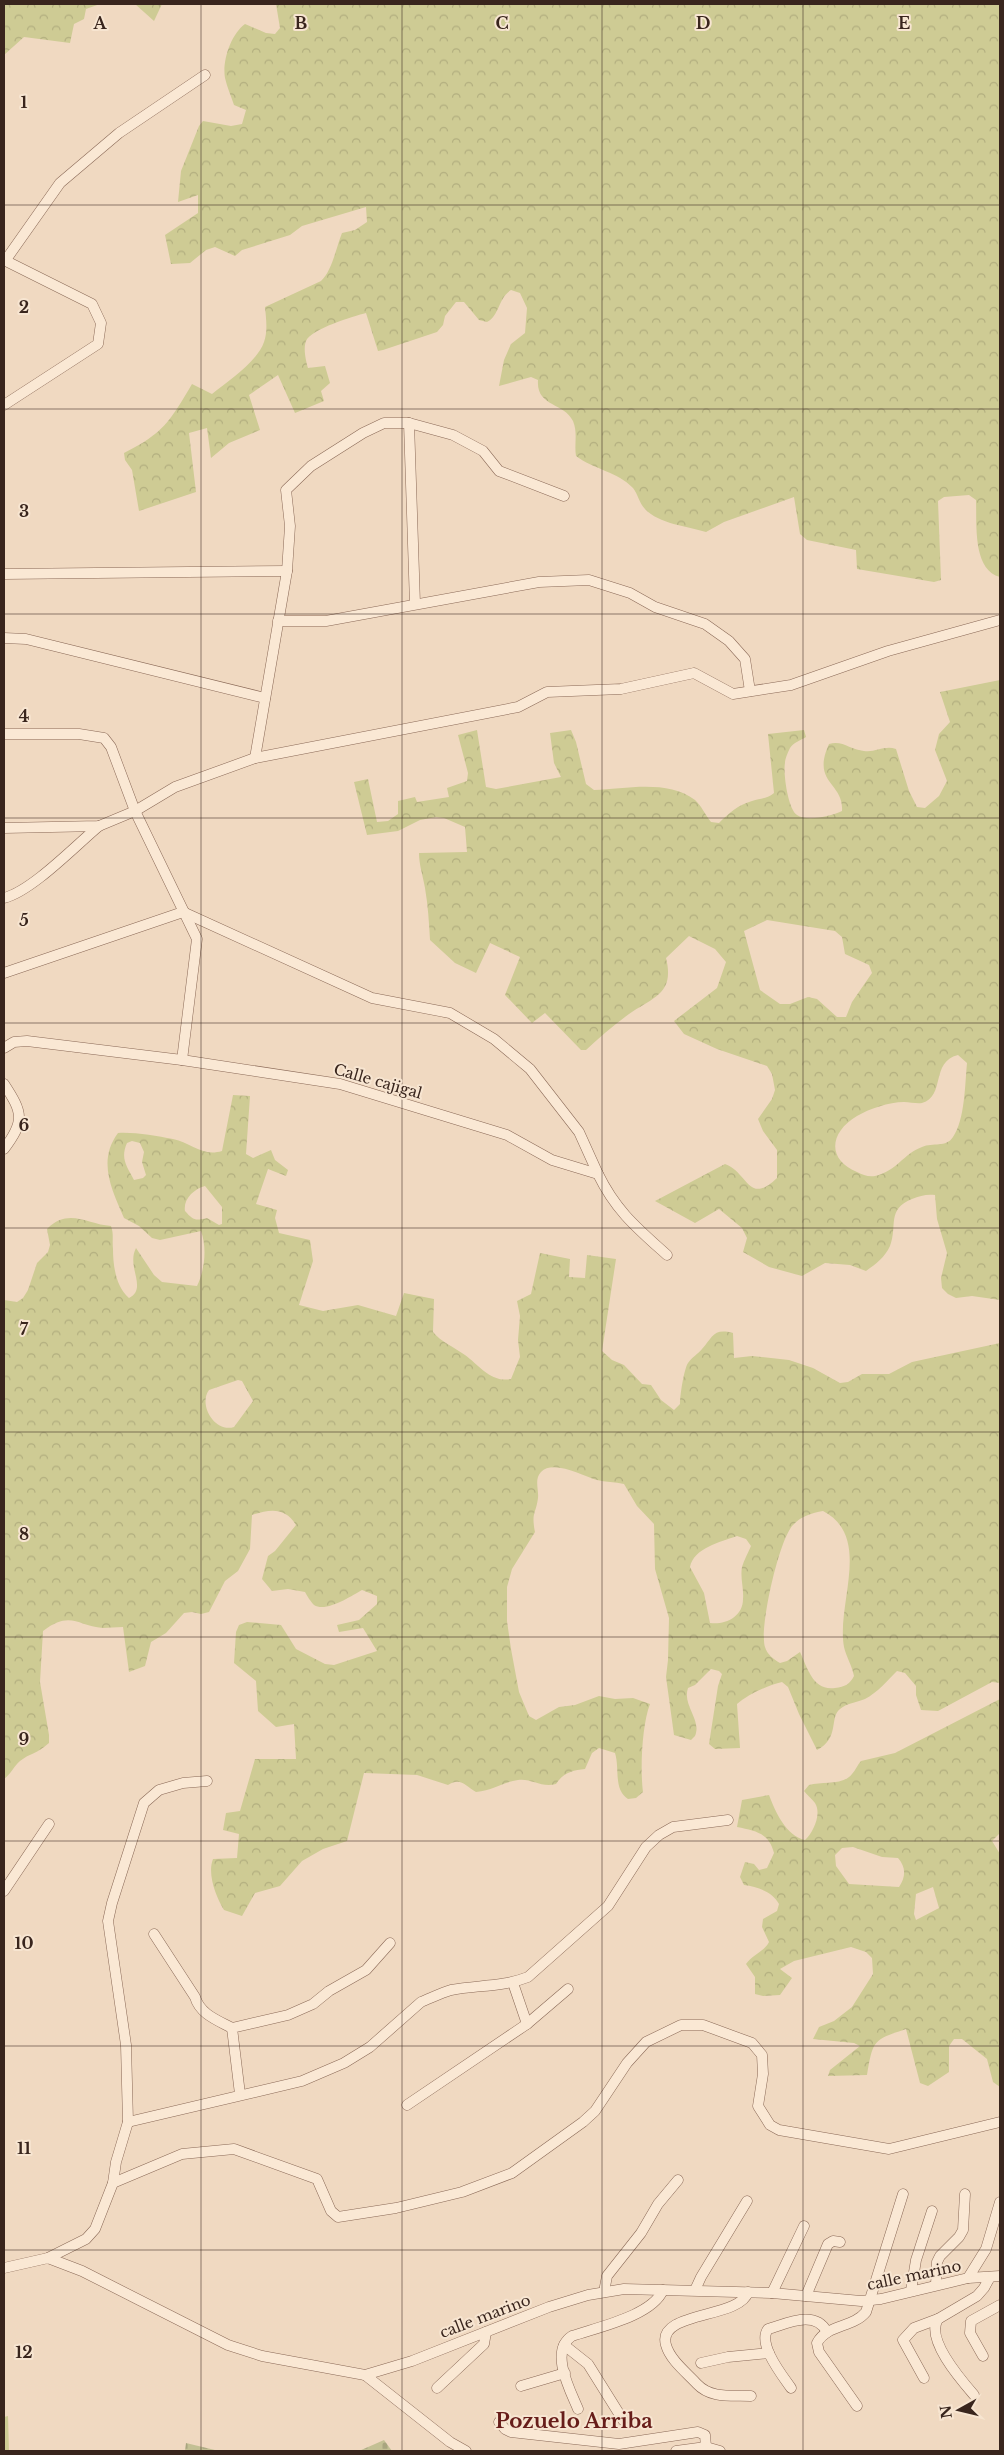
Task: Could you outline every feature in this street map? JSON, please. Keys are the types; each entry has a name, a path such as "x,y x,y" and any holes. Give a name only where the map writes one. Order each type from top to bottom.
{"street":[{"path":"4,405 98,344 101,323 92,304 5,261 60,183 119,133 205,75"},
{"path":"255,758 287,571 290,526 286,490 311,466 363,433 384,423 408,423 453,435 483,451 499,471 564,496"},
{"path":"408,423 416,604"},
{"path":"4,574 287,571"},
{"path":"278,621 326,621 539,582 589,580 630,593 655,607 705,624 730,641 745,660 750,691"},
{"path":"4,898 12,896 32,882 99,826 135,811 175,787 255,758 518,707 547,692 621,689 694,673 733,694 791,685 888,651 1000,620"},
{"path":"4,638 26,638 265,698"},
{"path":"4,734 79,734 104,738 112,747 135,811 197,939 182,1060"},
{"path":"4,828 99,826"},
{"path":"4,973 183,912 372,998 450,1013 494,1039 530,1070 579,1132 608,1194 622,1214 667,1255"},
{"name":"Calle cajigal","path":"4,1048 14,1042 27,1041 182,1060 340,1084 506,1135 552,1160 598,1174"},
{"path":"4,1084 20,1116 20,1124 4,1149"},
{"path":"4,2268 48,2258 91,2235 113,2182 116,2162 128,2122 126,2045 108,1921 112,1903 144,1803 159,1790 183,1783 207,1781"},
{"path":"128,2122 240,2094 302,2081 344,2064 370,2047 421,2002 450,1990 513,1983 528,1977 608,1906 646,1847 659,1835 672,1827 728,1820"},
{"path":"4,1891 49,1824"},
{"path":"154,1934 195,1996 197,2005 232,2028 288,2015 314,2004 329,1991 366,1970 390,1943"},
{"path":"513,1983 527,2024"},
{"path":"407,2105 527,2024 568,1989"},
{"path":"113,2182 182,2154 234,2149 317,2179 331,2211 338,2217 396,2208 462,2192 512,2172 583,2122 595,2111 628,2063 646,2042 681,2025 703,2025 752,2043 762,2055 763,2074 758,2106 770,2125 779,2130 889,2149 1000,2122"},
{"path":"232,2028 240,2094"},
{"path":"604,2292 607,2276 640,2233 658,2204 678,2180"},
{"path":"857,2406 818,2349 819,2340 827,2332 860,2319 866,2312 872,2300 903,2194"},
{"path":"936,2285 937,2262 963,2230 965,2194"},
{"path":"695,2290 747,2201"},
{"path":"968,2278 986,2249 1000,2202"},
{"path":"911,2291 916,2260 932,2211"},
{"path":"772,2293 804,2226"},
{"path":"806,2296 828,2244 833,2241 840,2242"},
{"name":"calle marino","path":"48,2258 82,2271 228,2345 262,2356 365,2375 412,2361 549,2308 604,2292 624,2289 695,2290 772,2293 861,2301 968,2278 995,2276"},
{"path":"924,2378 903,2340 907,2334 914,2328 938,2319 977,2296 995,2276"},
{"path":"578,2409 565,2373 564,2345 572,2336 647,2308 658,2298 663,2290"},
{"path":"748,2292 740,2304 677,2324 667,2333 665,2340 668,2349 680,2366 703,2390 717,2395 751,2396"},
{"path":"983,2356 970,2333 971,2320 1000,2305"},
{"path":"791,2388 769,2353 764,2338 768,2329 809,2319 820,2322 827,2332"},
{"path":"938,2319 934,2330 940,2346 958,2375 974,2395"},
{"path":"437,2388 484,2344 486,2332"},
{"path":"564,2345 588,2364 623,2420"},
{"path":"701,2363 728,2357 769,2353"},
{"path":"521,2386 565,2373"},
{"path":"365,2375 450,2442 466,2451"},
{"path":"499,2422 511,2432 609,2444 629,2443 698,2432 706,2437 706,2447"},
{"path":"683,2451 706,2447 720,2451"}],"green space":[{"path":"4,4 100,4 86,9 84,19 74,24 70,43 24,37 4,55"},
{"path":"135,4 162,4 154,21"},
{"path":"276,4 1000,4 1000,577 991,573 980,555 976,500 969,495 944,497 938,501 941,580 934,582 857,569 856,550 807,540 800,534 794,497 724,522 706,532 674,524 651,514 643,507 635,490 627,483 576,456 573,421 563,410 541,395 538,380 531,377 499,386 504,360 511,344 525,333 527,308 520,293 511,290 487,322 479,320 464,302 456,302 445,316 443,325 437,332 383,350 378,351 366,313 316,332 306,341 305,355 308,368 325,366 330,383 321,391 324,401 295,413 278,375 249,395 260,430 229,443 211,458 207,428 189,433 196,492 139,511 132,470 125,460 124,453 138,446 165,425 178,408 192,384 212,394 249,364 264,342 266,333 265,307 321,281 331,265 342,233 355,230 367,222 366,207 302,226 290,235 242,250 235,256 215,247 206,250 190,263 171,264 165,235 198,213 198,195 178,202 181,171 199,126 203,121 231,126 242,124 246,110 234,105 226,81 224,71 229,48 240,28 245,24 266,33 275,34 280,28"},
{"path":"1000,680 1000,1300 972,1296 956,1298 942,1288 941,1278 947,1253 937,1219 935,1195 915,1198 904,1203 899,1208 894,1219 892,1238 886,1254 866,1271 850,1265 825,1263 802,1276 769,1267 743,1252 747,1238 742,1228 719,1209 695,1223 655,1201 725,1164 733,1168 754,1188 760,1189 767,1186 777,1178 777,1150 763,1131 758,1119 772,1099 775,1090 772,1074 767,1066 717,1049 684,1034 674,1021 717,988 726,962 715,949 689,936 666,958 667,980 665,987 660,993 623,1018 586,1050 581,1050 545,1013 532,1023 505,995 520,957 490,943 476,973 455,963 430,940 427,901 419,853 467,852 465,827 444,818 436,817 420,820 398,831 367,835 354,782 368,779 377,822 388,821 398,814 398,801 415,797 417,802 449,797 447,788 467,781 468,773 458,735 477,730 486,787 496,789 561,777 554,763 550,733 571,730 576,742 586,784 594,790 632,787 672,789 695,800 711,822 719,823 738,807 774,793 768,734 804,730 806,737 790,748 785,768 789,799 797,815 813,818 832,815 842,811 841,801 826,775 824,767 824,757 829,744 834,743 864,751 887,748 896,749 909,791 917,807 925,808 939,796 947,781 935,750 939,734 950,722 940,692","holes":["767,920 835,931 842,937 845,954 869,965 872,973 852,1002 846,1017 837,1017 817,999 808,997 790,1004 780,1004 760,990 744,931","958,1055 967,1063 965,1091 960,1121 957,1130 950,1140 943,1144 926,1146 915,1150 883,1174 875,1176 859,1173 847,1167 840,1160 836,1153 835,1145 837,1137 848,1122 862,1113 879,1106 898,1102 922,1103 929,1099 934,1094 944,1064 949,1059"]},
{"path":"233,1095 250,1096 246,1154 253,1158 271,1150 275,1160 288,1170 286,1176 268,1169 256,1204 277,1210 275,1218 279,1233 310,1240 313,1261 299,1305 323,1311 358,1305 396,1316 404,1293 434,1299 433,1332 491,1376 504,1380 511,1379 520,1357 518,1340 520,1316 517,1301 531,1294 540,1253 570,1259 569,1277 585,1278 587,1255 616,1259 602,1351 612,1360 624,1365 642,1384 651,1385 661,1400 674,1410 680,1404 682,1382 688,1363 714,1335 721,1332 733,1333 734,1358 752,1356 789,1360 813,1368 840,1383 848,1382 862,1374 889,1374 912,1362 1000,1343 1000,1683 992,1682 938,1711 921,1710 916,1695 916,1686 905,1673 897,1671 865,1699 840,1709 835,1718 829,1740 817,1750 788,1687 782,1682 770,1685 746,1697 737,1704 740,1748 715,1749 709,1744 718,1686 722,1674 711,1669 695,1685 688,1688 688,1700 696,1724 695,1736 691,1740 674,1735 666,1677 669,1618 655,1569 654,1524 637,1506 624,1484 597,1480 553,1467 546,1468 539,1475 537,1485 538,1498 534,1517 535,1532 512,1569 507,1587 507,1621 519,1692 529,1716 536,1720 559,1707 575,1705 599,1696 615,1699 633,1698 650,1704 642,1747 643,1792 636,1798 628,1799 620,1790 615,1753 599,1748 592,1753 585,1769 569,1773 556,1784 551,1785 518,1780 476,1792 460,1782 448,1785 417,1775 364,1773 347,1841 323,1849 302,1861 280,1886 255,1893 242,1916 224,1910 215,1892 211,1865 213,1859 237,1858 239,1834 223,1830 226,1813 240,1811 255,1759 296,1759 294,1724 276,1727 258,1711 256,1681 234,1663 236,1632 239,1625 247,1622 281,1625 296,1649 325,1664 334,1665 377,1651 363,1628 339,1632 337,1625 359,1620 377,1604 377,1596 362,1590 338,1603 319,1607 314,1605 305,1592 288,1589 272,1591 262,1579 268,1556 275,1551 296,1525 287,1515 277,1511 252,1515 250,1549 238,1571 225,1581 209,1612 201,1614 184,1613 166,1633 151,1642 145,1666 129,1672 123,1627 94,1627 67,1620 61,1621 43,1631 40,1682 49,1743 20,1761 4,1779 4,1300 17,1302 23,1298 28,1290 37,1263 48,1252 50,1245 47,1229 63,1219 71,1218 111,1226 116,1276 121,1288 129,1298 137,1289 133,1262 136,1248 154,1275 162,1282 197,1286 202,1273 204,1258 204,1244 201,1231 160,1240 152,1238 139,1226 124,1218 111,1186 108,1154 118,1133 173,1139 203,1151 222,1151","holes":["132,1141 140,1143 144,1152 142,1162 146,1175 143,1178 134,1180 127,1166 124,1158 127,1143","205,1186 222,1207 222,1224 219,1225 207,1218 195,1219 185,1211 186,1202 193,1192","238,1380 242,1381 253,1401 234,1427 227,1428 215,1422 207,1410 206,1396 209,1390","823,1511 838,1523 846,1537 850,1554 843,1630 844,1647 854,1676 847,1685 835,1688 821,1686 812,1678 800,1652 787,1661 780,1663 767,1652 765,1647 765,1622 768,1604 776,1565 782,1547 793,1525 803,1517","737,1536 746,1539 751,1546 742,1567 742,1605 737,1615 727,1621 710,1623 704,1593 690,1567 692,1560 702,1550"]},
{"path":"1000,1699 1000,1833 992,1841 1000,1854 1000,2087 993,2082 987,2059 962,2039 954,2039 949,2046 949,2072 928,2086 920,2083 906,2029 887,2036 876,2043 871,2055 867,2075 828,2076 830,2070 860,2046 854,2043 813,2039 819,2027 834,2021 852,2007 873,1974 872,1958 866,1952 851,1947 794,1961 780,1969 792,1978 780,1995 763,1996 755,1994 755,1977 746,1964 769,1942 762,1927 763,1919 777,1911 779,1904 773,1896 764,1891 744,1885 740,1877 745,1862 754,1864 759,1870 767,1868 774,1853 769,1841 761,1834 737,1827 742,1800 769,1795 782,1822 792,1834 805,1840 814,1828 818,1812 815,1803 804,1791 809,1785 838,1782 848,1778 861,1761 895,1753","holes":["853,1847 882,1857 898,1858 903,1865 904,1872 903,1880 899,1887 849,1884 836,1866 835,1855 842,1848","933,1887 939,1908 916,1920 914,1914 916,1894"]},
{"path":"8,2416 9,2451 4,2451 4,2417"},
{"path":"384,2440 392,2451 359,2451"},
{"path":"186,2443 219,2451 185,2451"}],"district":[{"name":"Pozuelo Arriba","path":"574,2421"}]}
